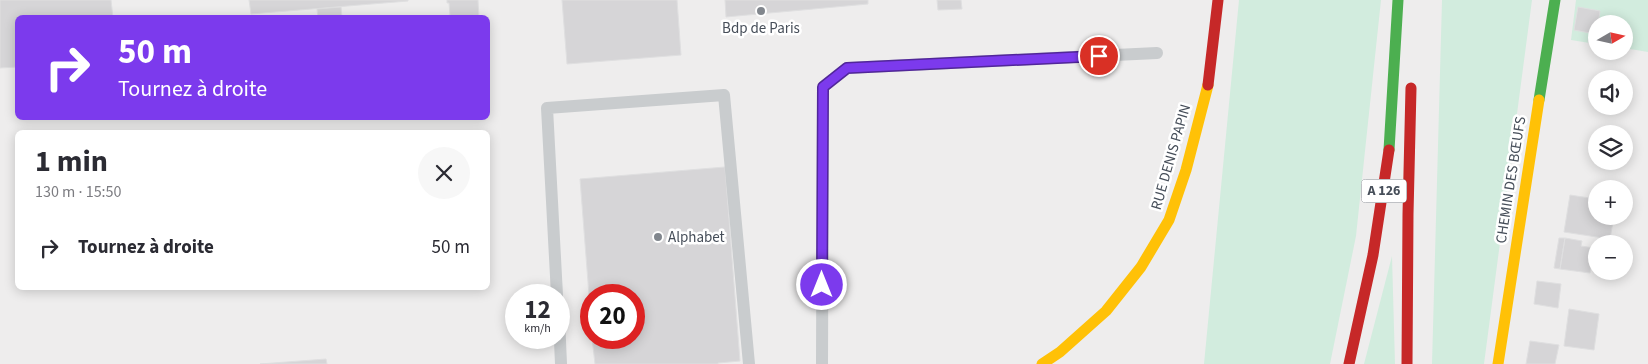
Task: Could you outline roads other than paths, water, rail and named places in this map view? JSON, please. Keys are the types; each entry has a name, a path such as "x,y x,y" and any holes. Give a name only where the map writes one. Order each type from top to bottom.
{"main road":[{"name":"RUE DENIS PAPIN","path":"1042,364 1060,352 1106,311 1141,267 1169,220 1186,170 1208,79 1218,0"},
{"name":"A 126","path":"1349,364 1364,302 1384,189 1391,119 1398,0"},
{"name":"CHEMIN DES BŒUFS","path":"1498,364 1555,0"},
{"name":"A 126","path":"1407,364 1411,81"}],"lane":[{"path":"822,364 823,87 847,68 1158,53"},
{"path":"557,284 547,108 724,95 749,364"},
{"path":"560,349 561,364"}],"place":[{"name":"Bdp de Paris","path":"761,11"},
{"name":"Alphabet","path":"658,237"}]}
